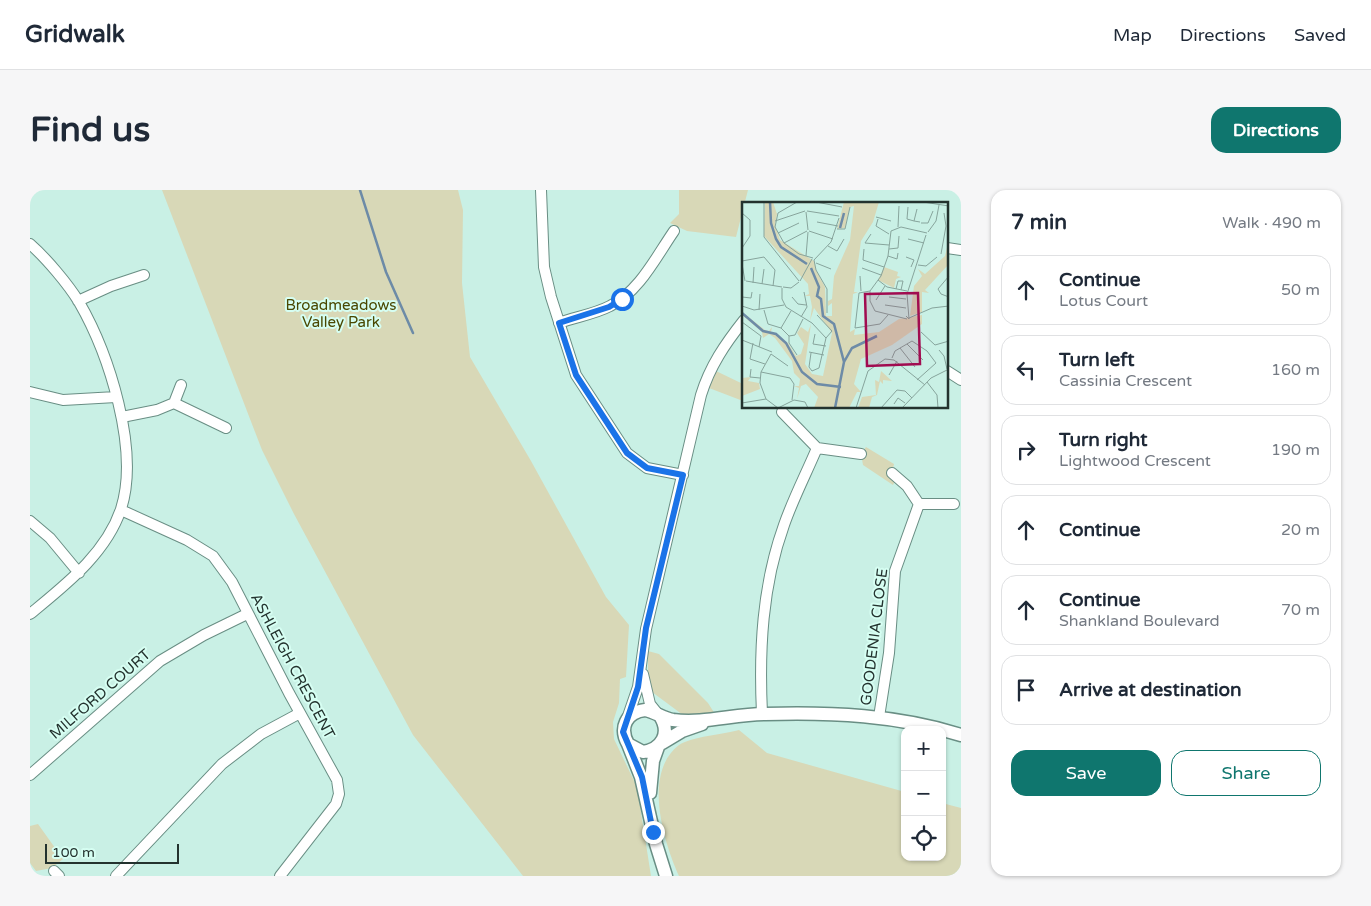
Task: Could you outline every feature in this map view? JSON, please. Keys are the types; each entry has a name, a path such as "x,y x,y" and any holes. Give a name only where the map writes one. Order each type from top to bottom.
{"street":[{"path":"541,190 544,267 559,323 576,375 627,453 647,468 683,475"},
{"path":"559,323 609,307 622,299 633,289 674,231"},
{"path":"30,244 39,251 78,301 104,358 122,416 128,458 121,510 102,543 79,573 30,614"},
{"path":"948,248 961,250"},
{"path":"78,301 111,286 144,275"},
{"path":"666,876 656,844 642,777 623,732 634,702 646,628 705,383 724,344 742,322"},
{"path":"948,372 961,380"},
{"path":"122,416 157,410 174,403 181,384"},
{"path":"30,392 63,400 116,397"},
{"path":"174,403 226,428"},
{"path":"782,412 817,448 861,454"},
{"path":"762,714 759,666 770,576 784,524 817,448"},
{"path":"892,472 908,486 919,504 954,504"},
{"name":"GOODENIA CLOSE","path":"879,717 889,653 895,571 919,504"},
{"name":"ASHLEIGH CRESCENT","path":"121,510 187,540 213,556 232,582 247,614 337,780 339,794 336,804 280,876"},
{"path":"30,521 50,538 79,573"},
{"name":"MILFORD COURT","path":"30,775 160,661 204,635 247,614"},
{"path":"642,661 644,688 650,704 659,715 665,729 651,769 649,805"},
{"path":"627,719 632,714 645,710 681,720 714,720 762,714 832,714 879,717 961,735"},
{"path":"116,876 222,764 254,738 300,713"},
{"path":"628,744 643,752 660,745 682,731 714,720"}],"green space":[{"name":"Broadmeadows Valley Park","path":"162,190 458,190 463,210 462,283 470,357 531,461 606,597 629,625 626,677 620,679 619,703 613,722 614,739 637,787 651,876 523,876 413,735 294,514 262,450"},
{"path":"679,190 748,190 745,202 742,202 742,214 736,237 687,231 670,223 679,214"},
{"path":"716,371 742,384 742,401 709,388"},
{"path":"866,447 894,464 892,473 895,481 893,485 863,465 861,454"},
{"path":"648,651 659,654 708,703 715,714 683,715 652,692 648,675"},
{"path":"739,730 767,753 901,791 901,861 946,861 946,804 961,808 961,876 679,876 667,846 663,827 659,790 661,773 668,757 679,745 699,738"},
{"path":"38,824 63,859 52,868 36,871 30,863 30,826"}],"waterway":[{"path":"360,190 386,272 413,333"}],"route":[{"path":"622,299 609,307 559,323 576,375 627,453 647,468 683,475 646,628 638,687 623,732 642,777 653,832"}]}
